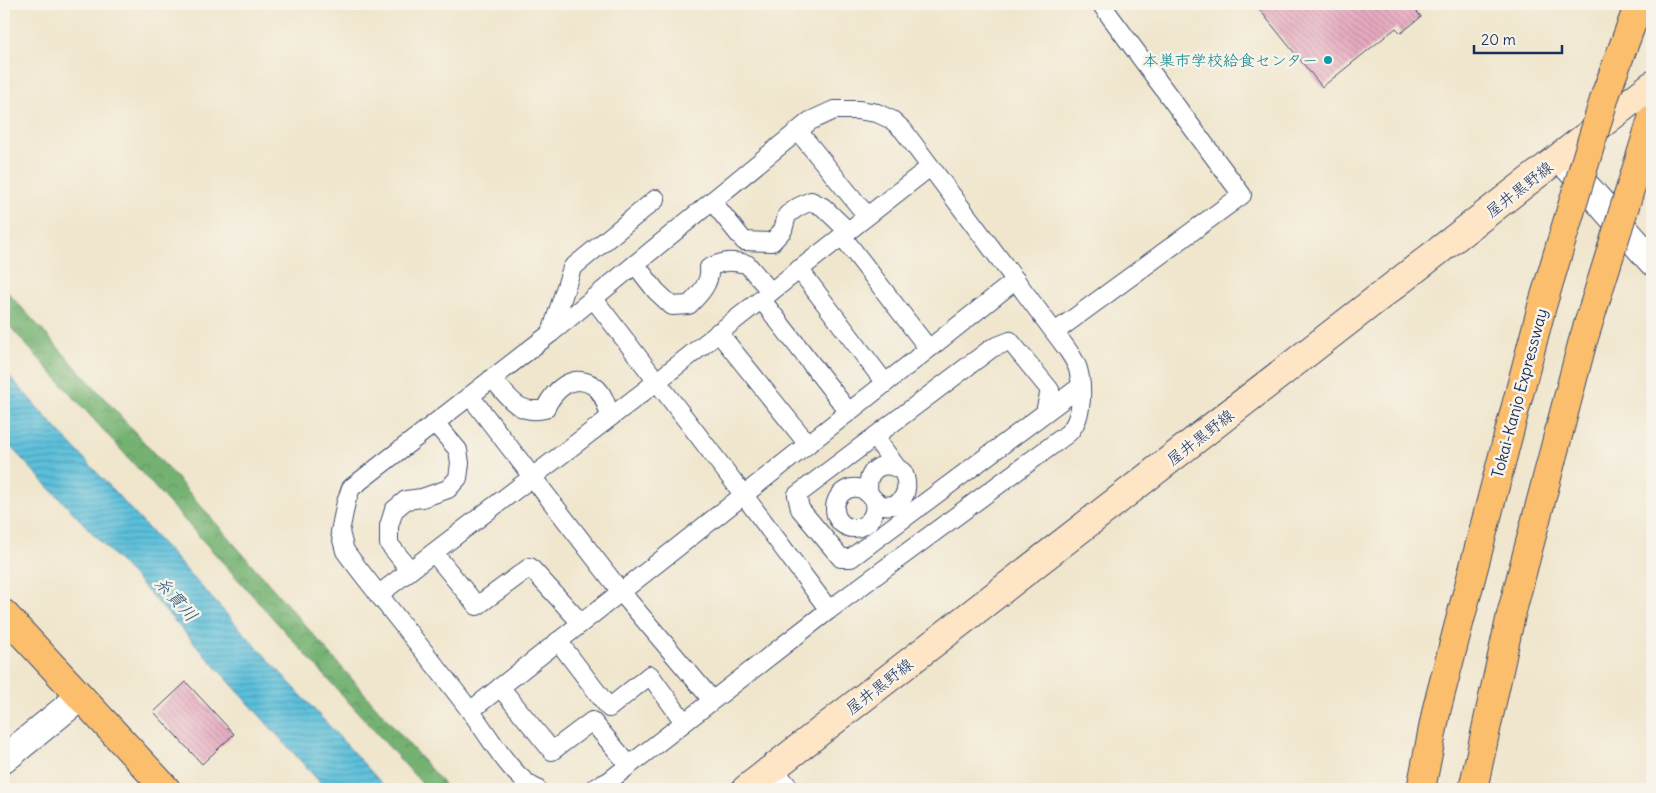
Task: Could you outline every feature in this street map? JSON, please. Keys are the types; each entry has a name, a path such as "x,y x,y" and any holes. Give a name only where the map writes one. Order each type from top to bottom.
{"highway":[{"name":"Tokai-Kanjo Expressway","path":"1420,789 1437,708 1542,306 1606,93 1639,4"},
{"path":"1473,789 1511,615 1582,344 1652,119"},
{"path":"4,614 166,789"}],"main road":[{"name":"屋井黒野線","path":"746,789 776,780 1652,85"}],"street":[{"path":"1560,157 1652,261"},
{"path":"4,759 80,697"}],"lane":[{"path":"1055,332 1242,195 1100,4"},
{"path":"537,789 528,785 516,773 470,711 345,552 340,532 346,502 352,488 551,332 810,121 834,110 858,110 876,113 892,120 903,130 1067,349 1078,368 1081,386 1077,421 1071,430 1052,446 829,610 609,781 593,789"},
{"path":"798,131 867,216"},
{"path":"378,595 930,167"},
{"path":"551,332 572,268 656,199"},
{"path":"712,201 744,241 772,242 782,230 787,215 798,207 811,201 823,207 845,234 928,348"},
{"path":"635,264 656,291 672,306 688,305 702,293 710,273 709,268 720,262 730,261 747,264 766,296 848,411"},
{"path":"799,269 885,383"},
{"path":"470,711 1016,280"},
{"path":"593,298 657,380 829,610"},
{"path":"718,332 808,444"},
{"path":"1045,412 1050,390 1010,341 992,348 797,495 800,509 841,558 851,558 1081,386"},
{"path":"492,378 515,403 526,410 535,411 545,409 560,387 572,382 584,382 595,387 604,398 610,417"},
{"path":"470,396 621,592 712,700"},
{"path":"410,570 389,544 389,526 394,510 406,500 422,498 448,489 458,478 460,463 458,450 435,423"},
{"path":"875,437 897,468 903,472 908,485 906,492 898,503 884,505 878,503 871,496 857,488 844,491 839,495 835,507 839,520 849,527 863,526 868,523 875,511 871,496 868,481 870,475 885,466 897,468"},
{"path":"820,532 839,520"},
{"path":"434,553 477,606 530,567 581,623"},
{"path":"558,641 609,708 650,675 684,722"},
{"path":"500,687 552,751 592,721 629,765"}],"green space":[{"path":"4,288 173,474 448,789 427,789 4,320"}],"water":[{"name":"糸貫川","path":"4,370 387,789 326,789 141,584 4,440"}],"building":[{"name":"本巣市学校給食センター","path":"1255,4 1411,4 1421,17 1401,33 1396,28 1322,87"},
{"path":"186,682 234,734 202,764 154,712"}],"place":[{"name":"本巣市学校給食センター","path":"1328,60"}]}
